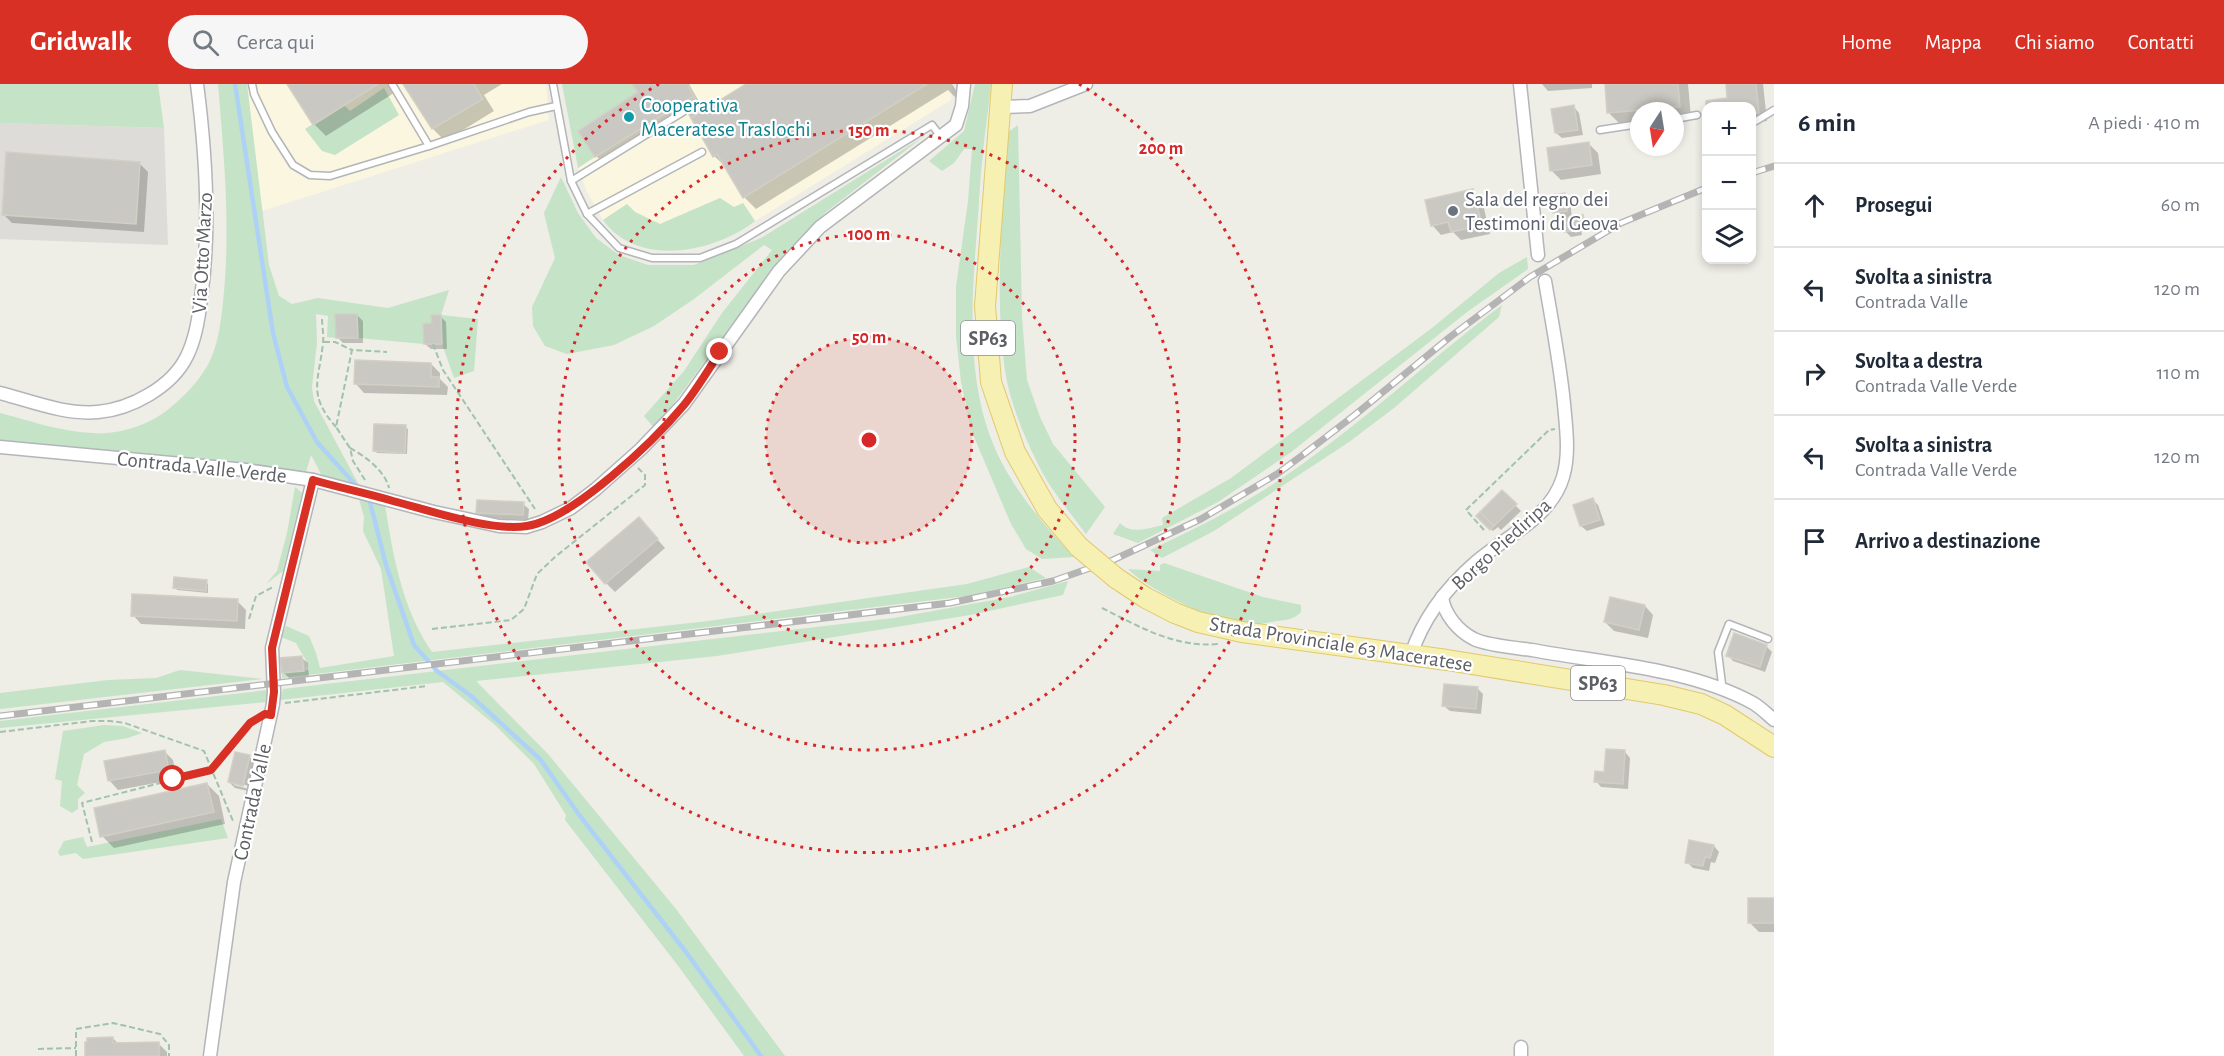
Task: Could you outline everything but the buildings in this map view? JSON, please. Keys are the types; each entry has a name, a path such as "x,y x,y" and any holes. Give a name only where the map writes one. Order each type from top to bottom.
{"main road":[{"name":"Strada Provinciale 63 Maceratese","path":"1002,84 985,306 991,382 1015,452 1047,509 1079,547 1116,579 1175,613 1198,622 1242,633 1411,655 1664,694 1701,704 1725,715 1774,747"}],"street":[{"name":"Via Otto Marzo","path":"0,393 64,410 96,412 123,408 148,395 171,377 187,357 198,325 206,248 206,184 197,84"},
{"name":"Contrada Valle Verde","path":"0,447 212,465 313,480 434,512 499,526 526,527 542,522 571,508 630,459 684,405 779,271 803,244 838,212 956,125 962,106 964,84"},
{"path":"1001,106 1030,106 1086,84"},
{"path":"1521,84 1538,255"},
{"name":"Borgo Piediripa","path":"1411,655 1427,617 1442,597 1476,562 1536,517 1556,495 1563,476 1566,427 1561,377 1545,281"},
{"name":"Contrada Valle","path":"210,1056 234,882 272,710 272,648 313,480"},
{"path":"1442,597 1443,607 1456,626 1474,640 1616,663 1686,678 1720,688 1754,704 1774,720"}],"lane":[{"path":"252,84 254,94 273,132 293,165 310,175 330,176 529,112 555,106"},
{"path":"392,84 429,146"},
{"path":"553,84 555,106 571,181 587,214 619,248 652,258 700,258 736,244 932,124 941,137"},
{"path":"1756,121 1774,110"},
{"path":"571,181 683,112"},
{"path":"1684,117 1697,115"},
{"path":"1600,130 1630,125"},
{"path":"587,214 702,152"},
{"path":"1720,688 1722,684 1718,652 1729,624 1768,639"}],"path":[{"path":"322,319 323,342 316,383 318,401 350,448 353,461 371,490 370,495"},
{"path":"323,342 335,342 352,350 387,352"},
{"path":"433,344 443,370 542,522"},
{"path":"336,427 352,350"},
{"path":"1484,530 1466,510 1549,430 1566,427"},
{"path":"350,448 362,454 387,479 391,494 390,500"},
{"path":"432,629 511,620 524,609 537,574 645,485 645,475 630,459"},
{"path":"249,619 256,596 283,581 288,582"},
{"path":"1102,608 1160,637 1183,643 1201,646 1219,644 1236,641 1242,633"},
{"path":"92,842 82,803 211,770 250,723 272,710 427,686"},
{"path":"0,732 92,721 125,723 204,751 242,843"},
{"path":"76,1056 76,1029 113,1023 160,1034 169,1045 169,1056"},
{"path":"38,1049 76,1048"}],"shaded area":[{"path":"247,84 546,84 549,120 262,211"},
{"path":"632,84 952,84 951,100 755,221 743,203 735,208 720,198 660,224 635,212 627,204 603,220 587,192 578,168 595,156 578,131 637,92"},
{"path":"0,123 164,128 168,245 0,239"}],"green space":[{"path":"0,84 158,84 164,128 0,123"},
{"path":"218,84 247,84 269,265 279,296 292,304 318,298 388,308 449,290 441,315 432,315 432,323 423,324 424,344 358,338 357,314 336,314 336,338 327,337 328,316 316,314 317,343 312,387 314,401 360,487 322,476 311,455 306,472 245,463 0,440 0,413 70,431 103,433 134,428 170,408 200,378 212,356 218,336 225,275 226,193"},
{"path":"562,84 632,84 638,92 578,130 595,157 578,168"},
{"path":"975,84 991,84 981,172 973,289 973,349 982,408 990,436 1017,489 1074,557 1042,559 1026,549 1011,524 972,432 961,382 956,336 956,287 968,201 972,149 964,149 954,163 942,171 929,161 964,131"},
{"path":"384,88 399,115 335,155 322,151 305,129 344,105 350,111"},
{"path":"1018,125 1022,317 1027,380 1040,417 1053,444 1105,507 1086,534 1053,490 1037,462 1018,418 1005,371 1000,312 1002,222 1007,133"},
{"path":"923,137 826,212 784,254 655,429 644,416 684,371 722,313 772,250 764,245 694,299 654,326 614,345 567,354 545,346 533,326 532,307 555,258 544,213 561,177 578,213 596,238 619,255 648,265 694,265 761,238"},
{"path":"720,198 734,207 743,203 755,221 719,241 698,247 655,250 635,245 618,235 603,220 627,204 635,212 660,224"},
{"path":"1527,257 1528,269 1467,312 1290,453 1218,502 1138,543 1113,534 1120,523 1124,527 1135,530 1163,525 1162,518 1231,478 1432,328 1499,273"},
{"path":"1502,305 1499,317 1394,408 1349,442 1214,531 1162,558 1150,550 1236,507 1295,469 1356,424"},
{"path":"441,315 478,319 474,371 454,378 442,344"},
{"path":"295,487 302,493 283,571 266,584 277,571 287,533"},
{"path":"359,499 385,505 395,562 406,600 432,652 708,621 967,584 1029,567 1046,578 967,596 282,678 282,673 309,670 306,659 296,643 281,637 286,626 309,636 320,668 394,656 381,569 363,531 364,517"},
{"path":"1164,563 1263,597 1301,605 1301,612 1289,619 1262,624 1235,623 1185,605 1152,587 1128,569 1160,571 1160,565"},
{"path":"1068,581 1063,595 970,615 717,656 476,681 548,754 676,909 785,1056 744,1056 679,967 565,820 566,815 534,764 495,725 443,682 280,700 283,689 894,618 1010,597"},
{"path":"180,670 263,679 0,709 0,693 108,680 156,678"},
{"path":"268,690 267,702 0,728 0,721"},
{"path":"104,725 123,726 142,733 104,742 84,754 77,785 85,793 78,799 78,809 72,813 60,806 62,781 55,779 63,731"},
{"path":"221,819 228,838 83,859 76,853 60,856 58,852 64,841 83,837 87,847"}],"waterway":[{"path":"235,84 273,333 287,387 317,442 359,489"},
{"path":"366,498 370,502 386,565 414,645 437,671 470,695 540,759 580,816 686,952 761,1056"}],"railway":[{"path":"1756,172 1774,166"},
{"path":"0,716 950,603 1053,581 1113,560 1201,519 1277,474 1356,414 1450,337 1530,277 1621,223 1702,190"}],"place":[{"name":"Cooperativa Maceratese Traslochi","path":"629,117"},
{"name":"Sala del regno dei Testimoni di Geova","path":"1453,211"}],"route":[{"path":"173,779 211,770 250,723 265,714 271,715 274,692 272,648 313,480 434,512 499,526 526,527 542,522 571,508 641,449 684,405 720,352"}]}
